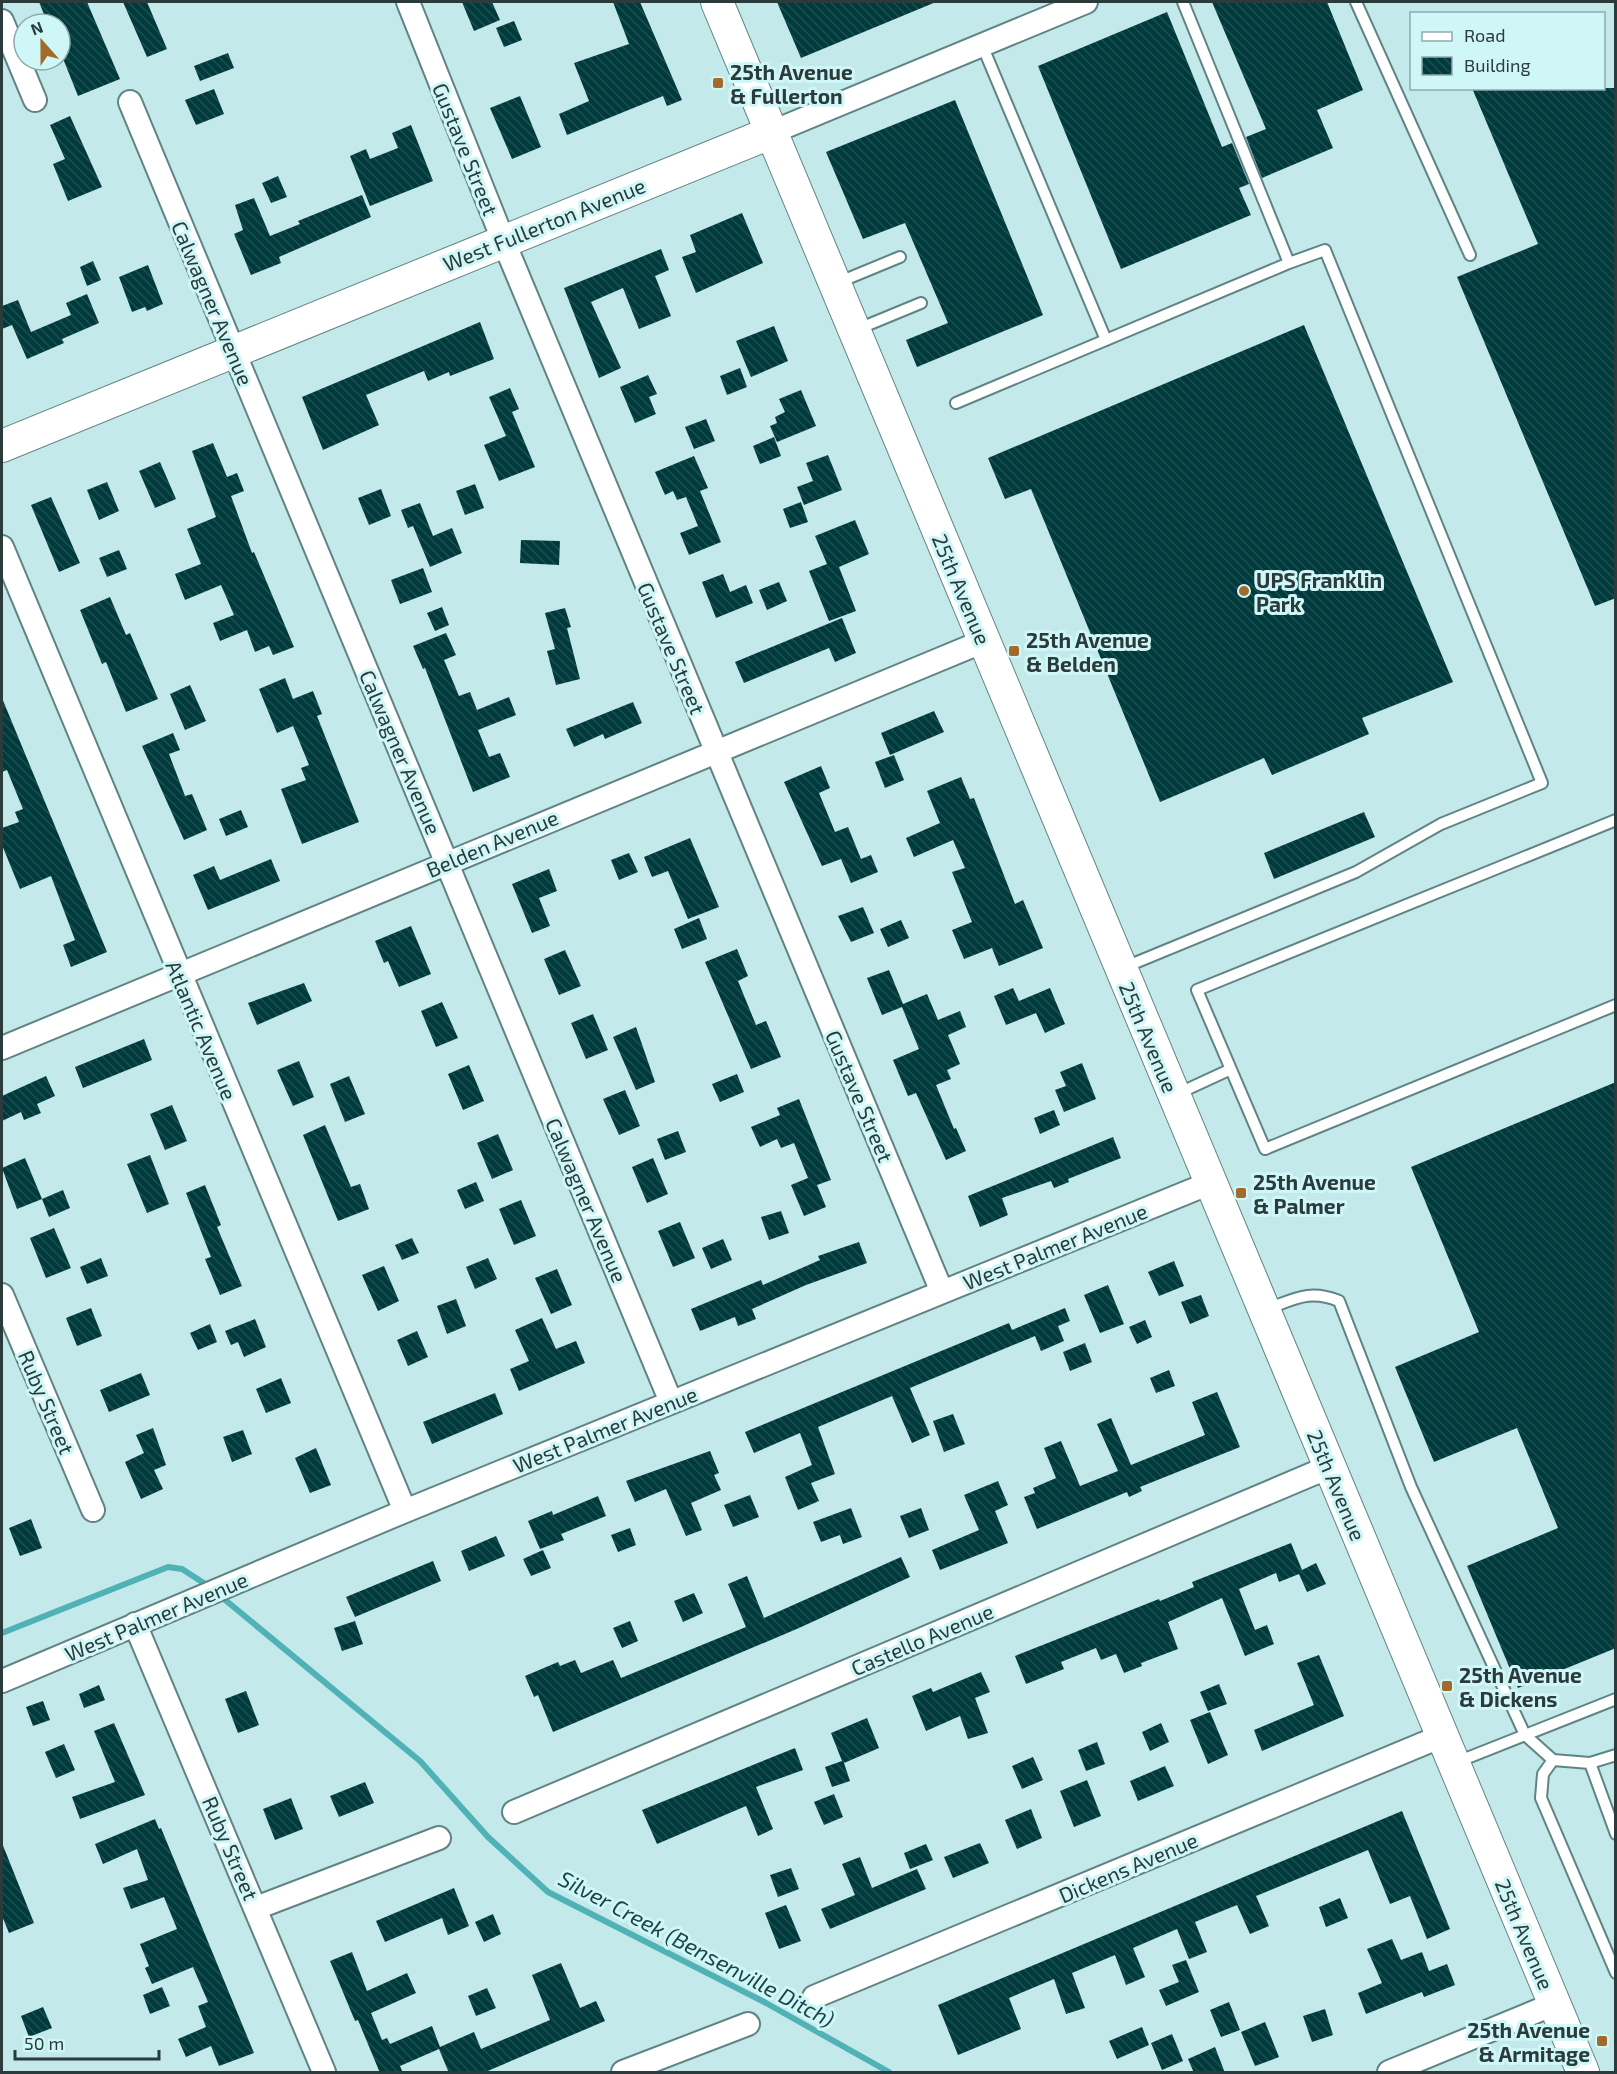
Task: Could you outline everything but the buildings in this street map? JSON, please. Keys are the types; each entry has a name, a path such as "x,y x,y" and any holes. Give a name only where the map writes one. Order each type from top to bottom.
{"main road":[{"name":"25th Avenue","path":"717,2 1583,2073"},
{"name":"West Fullerton Avenue","path":"2,446 770,133"}],"street":[{"name":"Gustave Street","path":"408,2 503,240 942,1292"},
{"name":"West Fullerton Avenue","path":"770,133 1086,2"},
{"path":"2,21 35,100"},
{"name":"Calwagner Avenue","path":"130,102 671,1402"},
{"name":"Atlantic Avenue","path":"2,547 405,1511"},
{"name":"Belden Avenue","path":"2,1047 984,641"},
{"name":"West Palmer Avenue","path":"2,1681 405,1511 1210,1183"},
{"name":"Ruby Street","path":"2,1295 93,1510"},
{"name":"Castello Avenue","path":"514,1812 1329,1467"},
{"name":"Ruby Street","path":"135,1624 324,2073"},
{"name":"Dickens Avenue","path":"814,1997 1448,1750"},
{"path":"256,1908 439,1838"},
{"path":"1389,2073 1554,2004"},
{"path":"623,2073 748,2024"}],"lane":[{"path":"1183,2 1289,263"},
{"path":"1356,2 1470,255"},
{"path":"982,45 1106,340"},
{"path":"956,403 1325,250 1542,783 1441,825 1356,872 1121,969"},
{"path":"834,285 900,257"},
{"path":"853,331 921,303"},
{"path":"1616,820 1197,990 1229,1070 1265,1149 1616,1005"},
{"path":"1174,1095 1229,1070"},
{"path":"1264,1310 1300,1297 1321,1293 1338,1300 1411,1487 1525,1735 1553,1760 1590,1763 1616,1755"},
{"path":"1448,1750 1525,1735 1616,1699"},
{"path":"1553,1760 1543,1774 1541,1798 1616,1973"},
{"path":"1590,1763 1616,1833"}],"waterway":[{"name":"Silver Creek (Bensenville Ditch)","path":"2,1633 168,1567 182,1569 210,1587"},
{"name":"Silver Creek (Bensenville Ditch)","path":"218,1594 420,1761 488,1837 548,1892 766,2003 889,2072"}],"place":[{"name":"25th Avenue & Fullerton","path":"718,83"},
{"name":"UPS Franklin Park","path":"1244,591"},
{"name":"25th Avenue & Belden","path":"1014,651"},
{"name":"25th Avenue & Palmer","path":"1241,1193"},
{"name":"25th Avenue & Dickens","path":"1447,1686"},
{"name":"25th Avenue & Armitage","path":"1602,2041"}]}
